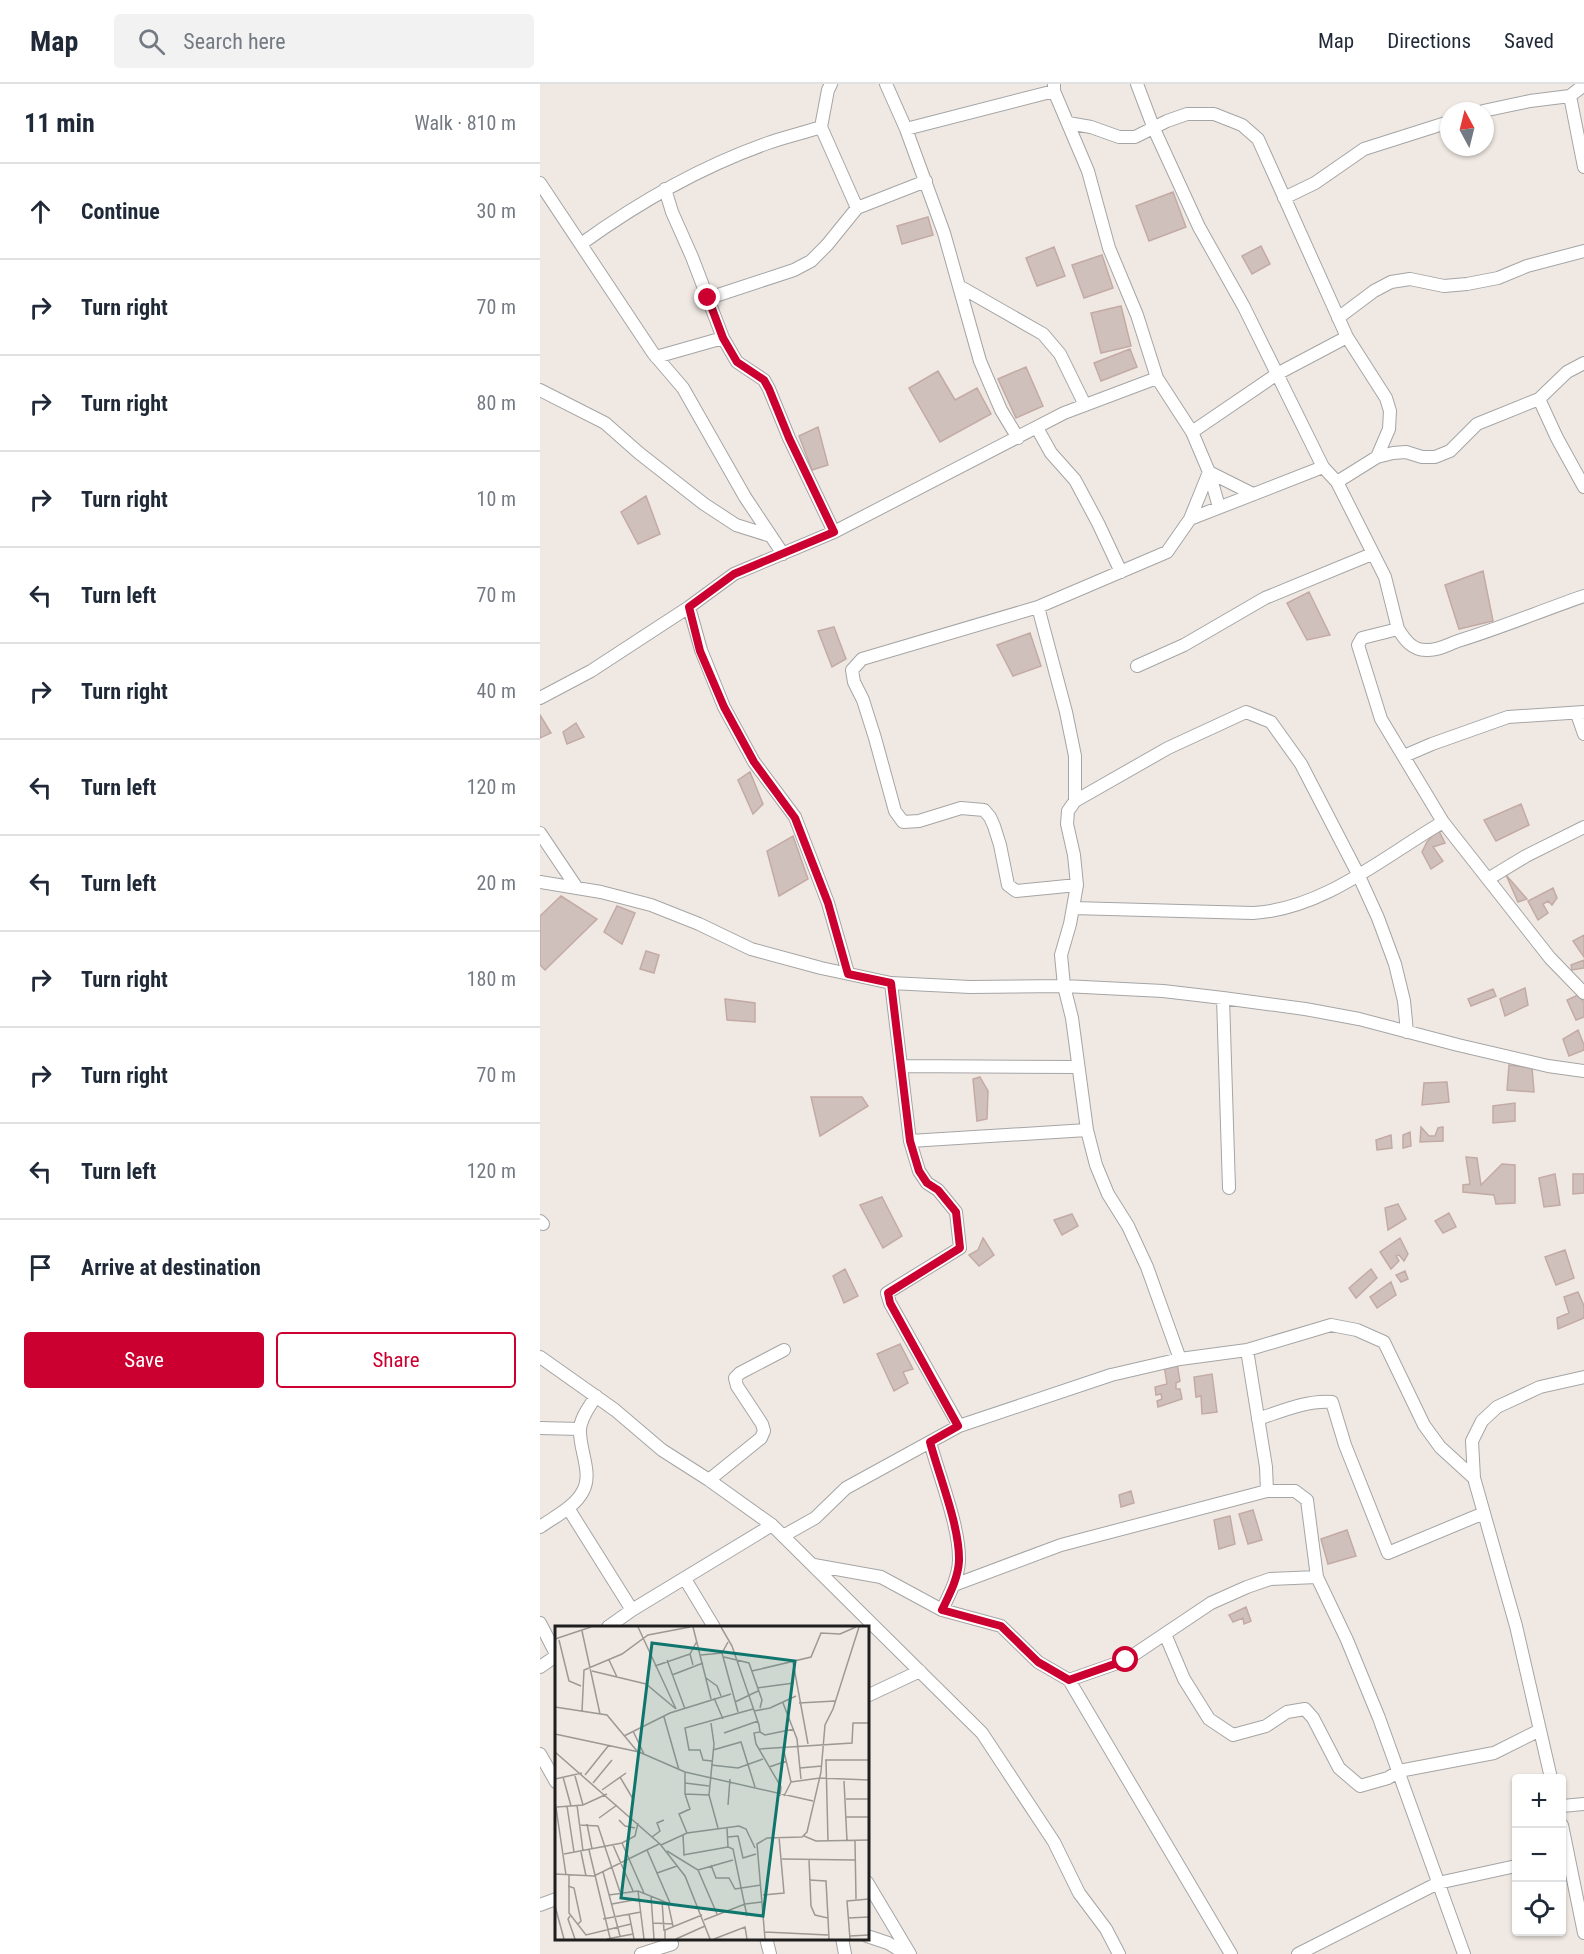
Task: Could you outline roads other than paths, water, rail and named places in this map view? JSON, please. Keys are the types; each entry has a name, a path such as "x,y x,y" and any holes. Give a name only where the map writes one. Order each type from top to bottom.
{"street":[{"path":"831,84 821,128 857,208"},
{"path":"886,84 906,129 944,232 980,361 1001,410 1018,438"},
{"path":"1137,84 1154,129 1198,227 1245,307 1323,467 1337,482 1385,577 1398,629 1408,644 1424,651 1438,649 1584,596"},
{"path":"1494,109 1570,96 1584,85"},
{"path":"906,129 1054,87 1089,171 1109,248 1137,315 1157,378 1192,432 1209,472 1219,507"},
{"path":"1570,96 1584,167"},
{"path":"1068,123 1091,127 1119,137 1135,137 1187,114 1214,114 1242,125 1258,139 1347,337 1386,398 1390,411 1389,429 1377,457"},
{"path":"1284,198 1316,183 1364,149 1440,125"},
{"path":"581,244 619,216 665,189 768,143 821,128"},
{"path":"708,298 794,270 812,261 857,208 926,181"},
{"path":"540,183 656,357 683,388 745,497 783,554"},
{"path":"665,189 672,212 723,338 737,362 764,380 834,532"},
{"path":"1338,318 1374,291 1391,282 1410,279 1444,286 1467,284 1498,278 1527,266 1584,251"},
{"path":"959,285 1043,334 1060,354 1085,405"},
{"path":"1192,432 1277,374 1347,337"},
{"path":"656,357 723,338"},
{"path":"1337,482 1377,457 1406,452 1422,457 1435,457 1450,451 1477,424 1539,399 1568,372 1584,363"},
{"path":"540,698 591,670 689,607 734,574 834,532 1064,413 1157,378"},
{"path":"540,390 605,423 673,480 720,515 736,525 771,536"},
{"path":"1539,399 1584,487"},
{"path":"1037,428 1051,453 1075,480 1121,572"},
{"path":"1190,519 1323,467"},
{"path":"1209,472 1253,494"},
{"path":"1077,885 1016,891 1008,885 997,835 990,817 984,810 961,808 919,821 903,822 894,811 875,738 863,700 854,682 852,670 862,659 1038,606 1167,552 1190,519 1209,472"},
{"path":"1137,666 1184,645 1265,598 1372,554"},
{"path":"1038,606 1075,756 1075,801"},
{"path":"689,607 700,651 724,707 754,762 795,818 828,903 848,974"},
{"path":"1398,629 1362,638 1358,645 1381,719 1443,822 1550,958 1584,993"},
{"path":"1180,1359 1147,1267 1128,1226 1108,1194 1096,1165 1087,1130 1061,956 1077,885 1074,855 1067,824 1068,811 1075,801 1168,748 1246,712 1271,722 1301,764 1378,918 1395,964 1404,1001 1407,1032"},
{"path":"1404,756 1508,717 1580,713 1584,734"},
{"path":"1073,908 1274,912 1328,893 1443,822"},
{"path":"1488,879 1526,856 1584,827"},
{"path":"540,833 578,888"},
{"path":"540,882 578,888 651,905 699,924 751,949 891,983 970,987 1064,986 1163,991 1222,998 1359,1019 1548,1066 1584,1071"},
{"path":"891,983 910,1141 923,1177 927,1183 938,1190 956,1212 960,1248 888,1293 890,1303 958,1426"},
{"path":"1222,998 1229,1188"},
{"path":"901,1066 1078,1067"},
{"path":"910,1141 1087,1130"},
{"path":"783,1536 815,1518 846,1488 958,1426 1111,1375 1180,1359 1247,1350 1331,1325 1357,1330 1384,1342 1424,1425 1440,1447 1474,1478"},
{"path":"709,1480 762,1438 764,1431 762,1424 737,1386 735,1378 740,1372 784,1350"},
{"path":"1247,1350 1266,1467 1267,1491"},
{"path":"540,1357 615,1410 662,1450 772,1525 982,1733 1054,1842 1079,1893 1106,1929 1119,1954"},
{"path":"1550,1774 1516,1626 1474,1478 1472,1441 1482,1421 1497,1407 1540,1387 1584,1377"},
{"path":"540,1527 568,1508 584,1490 587,1470 580,1429 584,1415 596,1396"},
{"path":"1258,1419 1297,1406 1332,1401 1345,1445 1388,1553 1484,1513"},
{"path":"540,1428 580,1429"},
{"path":"930,1442 956,1532 959,1561 954,1584 942,1610"},
{"path":"954,1584 1061,1545 1267,1491 1295,1491 1307,1500 1317,1577 1347,1640 1400,1771 1464,1954"},
{"path":"568,1508 632,1610"},
{"path":"610,1626 632,1610 772,1525"},
{"path":"814,1565 881,1577 942,1610 1001,1626 1038,1662 1069,1680 1231,1954"},
{"path":"1069,1680 1126,1660 1211,1603 1263,1581 1317,1577"},
{"path":"685,1579 713,1626"},
{"path":"540,1623 555,1653"},
{"path":"1165,1634 1184,1679 1209,1719 1233,1735 1266,1726 1287,1713 1305,1709 1313,1718 1339,1768 1360,1786 1388,1778 1400,1771 1494,1753 1540,1730"},
{"path":"540,1667 555,1656"},
{"path":"868,1696 920,1671"},
{"path":"540,1754 555,1780"},
{"path":"1566,1806 1584,1804"},
{"path":"1566,1860 1584,1933"},
{"path":"1298,1954 1438,1883 1512,1867"},
{"path":"868,1884 908,1954"},
{"path":"540,1905 555,1899"},
{"path":"868,1936 888,1943 908,1954"},
{"path":"766,1939 770,1954"},
{"path":"842,1939 845,1954"},
{"path":"641,1954 673,1945"}]}
